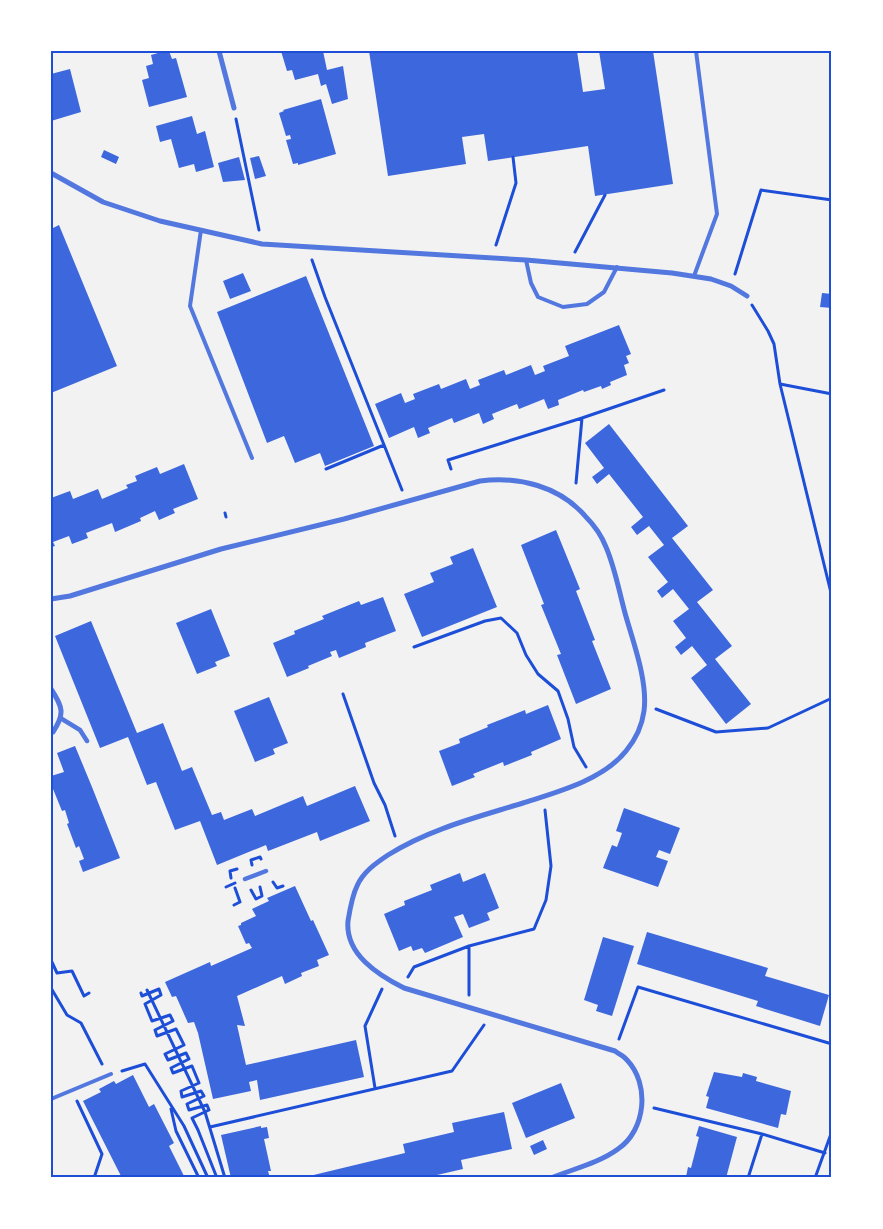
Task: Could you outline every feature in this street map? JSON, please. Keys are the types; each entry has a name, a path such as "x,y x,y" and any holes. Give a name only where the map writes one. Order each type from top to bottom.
{"street":[{"path":"219,51 234,108"},
{"path":"51,173 103,202 160,221 262,244 617,267 711,279 731,286 747,296"},
{"path":"51,599 70,596 221,550 406,502 465,484 500,478 541,486 570,502 586,516 605,545 638,660 644,704 640,728 634,740 625,753 611,765 573,787 435,831 400,848 370,867 357,884 349,910 348,925 350,936 365,962 386,979 404,988 615,1051 627,1059 639,1081 642,1105 637,1123 627,1142 606,1156 551,1178"},
{"path":"51,689 61,703 62,720 51,733"},
{"path":"62,720 80,730 87,741"},
{"path":"244,879 266,871"}],"lane":[{"path":"694,276 717,214 696,51"},
{"path":"201,230 190,306 252,458"},
{"path":"526,260 531,283 538,297 563,307 587,304 604,292 617,267"},
{"path":"51,1099 111,1074"}],"path":[{"path":"234,108 262,244"},
{"path":"492,258 516,183 513,158"},
{"path":"731,286 761,190 832,200"},
{"path":"570,264 605,195"},
{"path":"308,246 325,297 406,502"},
{"path":"747,296 774,344 780,384 832,597"},
{"path":"780,384 832,394"},
{"path":"451,469 448,460 664,390"},
{"path":"576,483 582,418"},
{"path":"326,469 384,445"},
{"path":"414,646 485,621 501,618 517,633 526,655 538,674 558,691 568,719 574,747 592,777"},
{"path":"343,694 374,783 400,848"},
{"path":"644,704 716,732 768,728 832,698"},
{"path":"404,988 407,978 414,967 469,946 534,929 546,900 551,866 544,797"},
{"path":"468,1007 469,946"},
{"path":"51,960 57,974 72,971 84,996 89,993"},
{"path":"375,1088 365,1026 386,979"},
{"path":"615,1051 638,987 832,1044"},
{"path":"51,988 67,1016 81,1023 102,1065 109,1067 111,1074 145,1064 184,1126 208,1178"},
{"path":"141,993 142,996 159,989 161,995 145,1004 152,1021 170,1015 173,1021 155,1030 157,1036 176,1029 184,1045 165,1054 168,1060 186,1053 189,1059 171,1068 173,1073 192,1066 199,1083 181,1091 182,1097 201,1091 204,1096 187,1104 189,1110 207,1105 209,1110 192,1118 217,1178"},
{"path":"148,992 195,1092"},
{"path":"210,1127 452,1071 491,1014"},
{"path":"72,1091 102,1154 94,1178"},
{"path":"198,1099 202,1107"},
{"path":"642,1105 762,1134 825,1153"},
{"path":"170,1106 176,1131 199,1178"},
{"path":"205,1112 225,1178"},
{"path":"815,1178 832,1131"},
{"path":"748,1178 762,1134"}],"building":[{"path":"169,51 172,59 176,58 187,97 149,107 142,80 149,78 146,66 153,64 151,55"},
{"path":"281,51 323,51 327,70 343,66 348,99 332,104 326,84 321,86 318,74 295,80 292,70 287,71"},
{"path":"369,51 577,51 583,92 605,89 599,51 653,51 673,184 595,196 588,146 488,161 484,134 462,137 466,164 388,176"},
{"path":"70,69 81,112 51,121 51,74"},
{"path":"321,99 336,154 298,165 298,163 293,164 286,140 291,139 290,135 286,136 279,113 283,110"},
{"path":"192,116 197,134 205,131 214,167 196,172 194,164 179,168 171,139 160,142 156,126"},
{"path":"104,150 119,157 116,164 101,157"},
{"path":"259,156 266,176 255,179 250,158"},
{"path":"239,157 245,180 223,182 218,163"},
{"path":"51,224 53,228 59,225 117,366 51,393"},
{"path":"243,273 251,291 230,299 223,281"},
{"path":"306,276 374,446 325,466 320,453 295,463 284,436 267,443 217,312"},
{"path":"822,293 832,294 832,308 820,307"},
{"path":"619,325 631,354 626,356 629,363 624,365 627,375 610,382 611,385 602,389 601,386 584,392 583,390 558,400 559,405 548,409 544,399 519,409 517,404 492,414 494,419 483,424 479,413 454,423 452,418 428,428 430,433 418,438 414,427 389,438 375,404 401,393 405,403 415,399 413,394 439,384 441,389 466,379 470,389 480,385 478,380 504,370 506,375 531,365 535,375 545,371 543,366 569,356 565,346"},
{"path":"609,424 688,526 672,538 713,590 697,602 732,646 715,659 751,704 726,724 691,678 707,665 692,646 681,655 675,647 686,638 673,621 689,609 673,589 662,598 657,591 668,582 648,557 664,545 649,526 637,535 631,527 643,517 609,474 597,484 592,477 604,468 585,443"},
{"path":"184,464 198,499 173,509 175,513 159,520 155,511 140,518 141,521 115,532 112,523 86,533 88,538 72,544 69,536 53,542 55,546 51,547 51,498 70,491 73,499 98,489 102,499 128,488 126,485 137,481 135,476 157,467 160,474"},
{"path":"556,530 580,589 576,591 595,640 592,641 611,689 576,704 557,655 561,654 541,605 544,604 521,545"},
{"path":"473,548 497,607 422,637 404,594 434,582 430,573 453,564 450,557"},
{"path":"383,597 396,631 365,643 366,647 339,658 336,650 330,652 332,656 287,677 273,643 295,634 294,631 324,619 322,616 359,601 361,605"},
{"path":"211,609 230,656 215,662 217,666 197,674 176,623"},
{"path":"91,621 137,733 163,723 182,771 192,767 212,815 221,812 224,820 252,809 255,816 303,796 307,806 355,786 370,821 320,841 317,832 268,851 266,845 217,865 200,821 175,830 156,782 147,785 128,737 100,748 55,636"},
{"path":"269,697 288,743 273,749 275,754 255,762 234,711"},
{"path":"548,705 561,739 531,752 532,755 504,766 503,762 473,774 475,777 452,786 439,751 460,743 459,739 488,727 487,725 525,710 526,714"},
{"path":"75,746 120,858 83,872 79,861 84,859 79,846 76,848 67,824 69,823 65,810 62,811 51,784 51,776 64,772 57,753"},
{"path":"624,808 680,828 670,854 659,850 656,857 668,861 658,887 603,868 612,845 617,847 622,833 616,831"},
{"path":"460,873 463,882 485,873 499,908 487,913 490,920 469,928 463,914 454,917 463,937 425,953 422,948 413,951 411,946 399,951 384,914 405,905 404,901 432,890 430,885"},
{"path":"295,886 329,955 317,960 319,966 301,973 302,976 285,984 282,976 237,996 245,1026 237,1025 246,1065 356,1040 364,1077 260,1100 257,1080 249,1082 251,1091 213,1099 194,1022 188,1023 176,996 172,997 165,982 210,962 211,966 252,948 249,943 246,944 238,926 256,916 252,909 269,901 267,898"},
{"path":"647,932 768,968 765,976 829,995 820,1026 756,1006 758,1001 637,964"},
{"path":"603,937 634,946 612,1016 596,1011 598,1005 584,1000"},
{"path":"714,1072 742,1077 743,1073 757,1077 756,1081 791,1091 786,1115 781,1114 778,1128 706,1108 709,1097 706,1096"},
{"path":"133,1075 149,1107 154,1104 174,1143 169,1146 185,1178 122,1178 83,1101 101,1092 99,1089 114,1081 116,1084"},
{"path":"561,1083 575,1118 526,1138 512,1103"},
{"path":"504,1112 512,1149 461,1160 463,1169 424,1178 301,1178 405,1153 403,1144 454,1132 452,1123"},
{"path":"261,1126 261,1128 267,1127 269,1138 264,1139 271,1171 268,1171 270,1178 231,1178 221,1135"},
{"path":"699,1126 737,1137 726,1178 679,1178 679,1175 686,1177 688,1167 691,1168 699,1137 696,1136"},
{"path":"543,1140 547,1149 534,1155 530,1146"}]}
